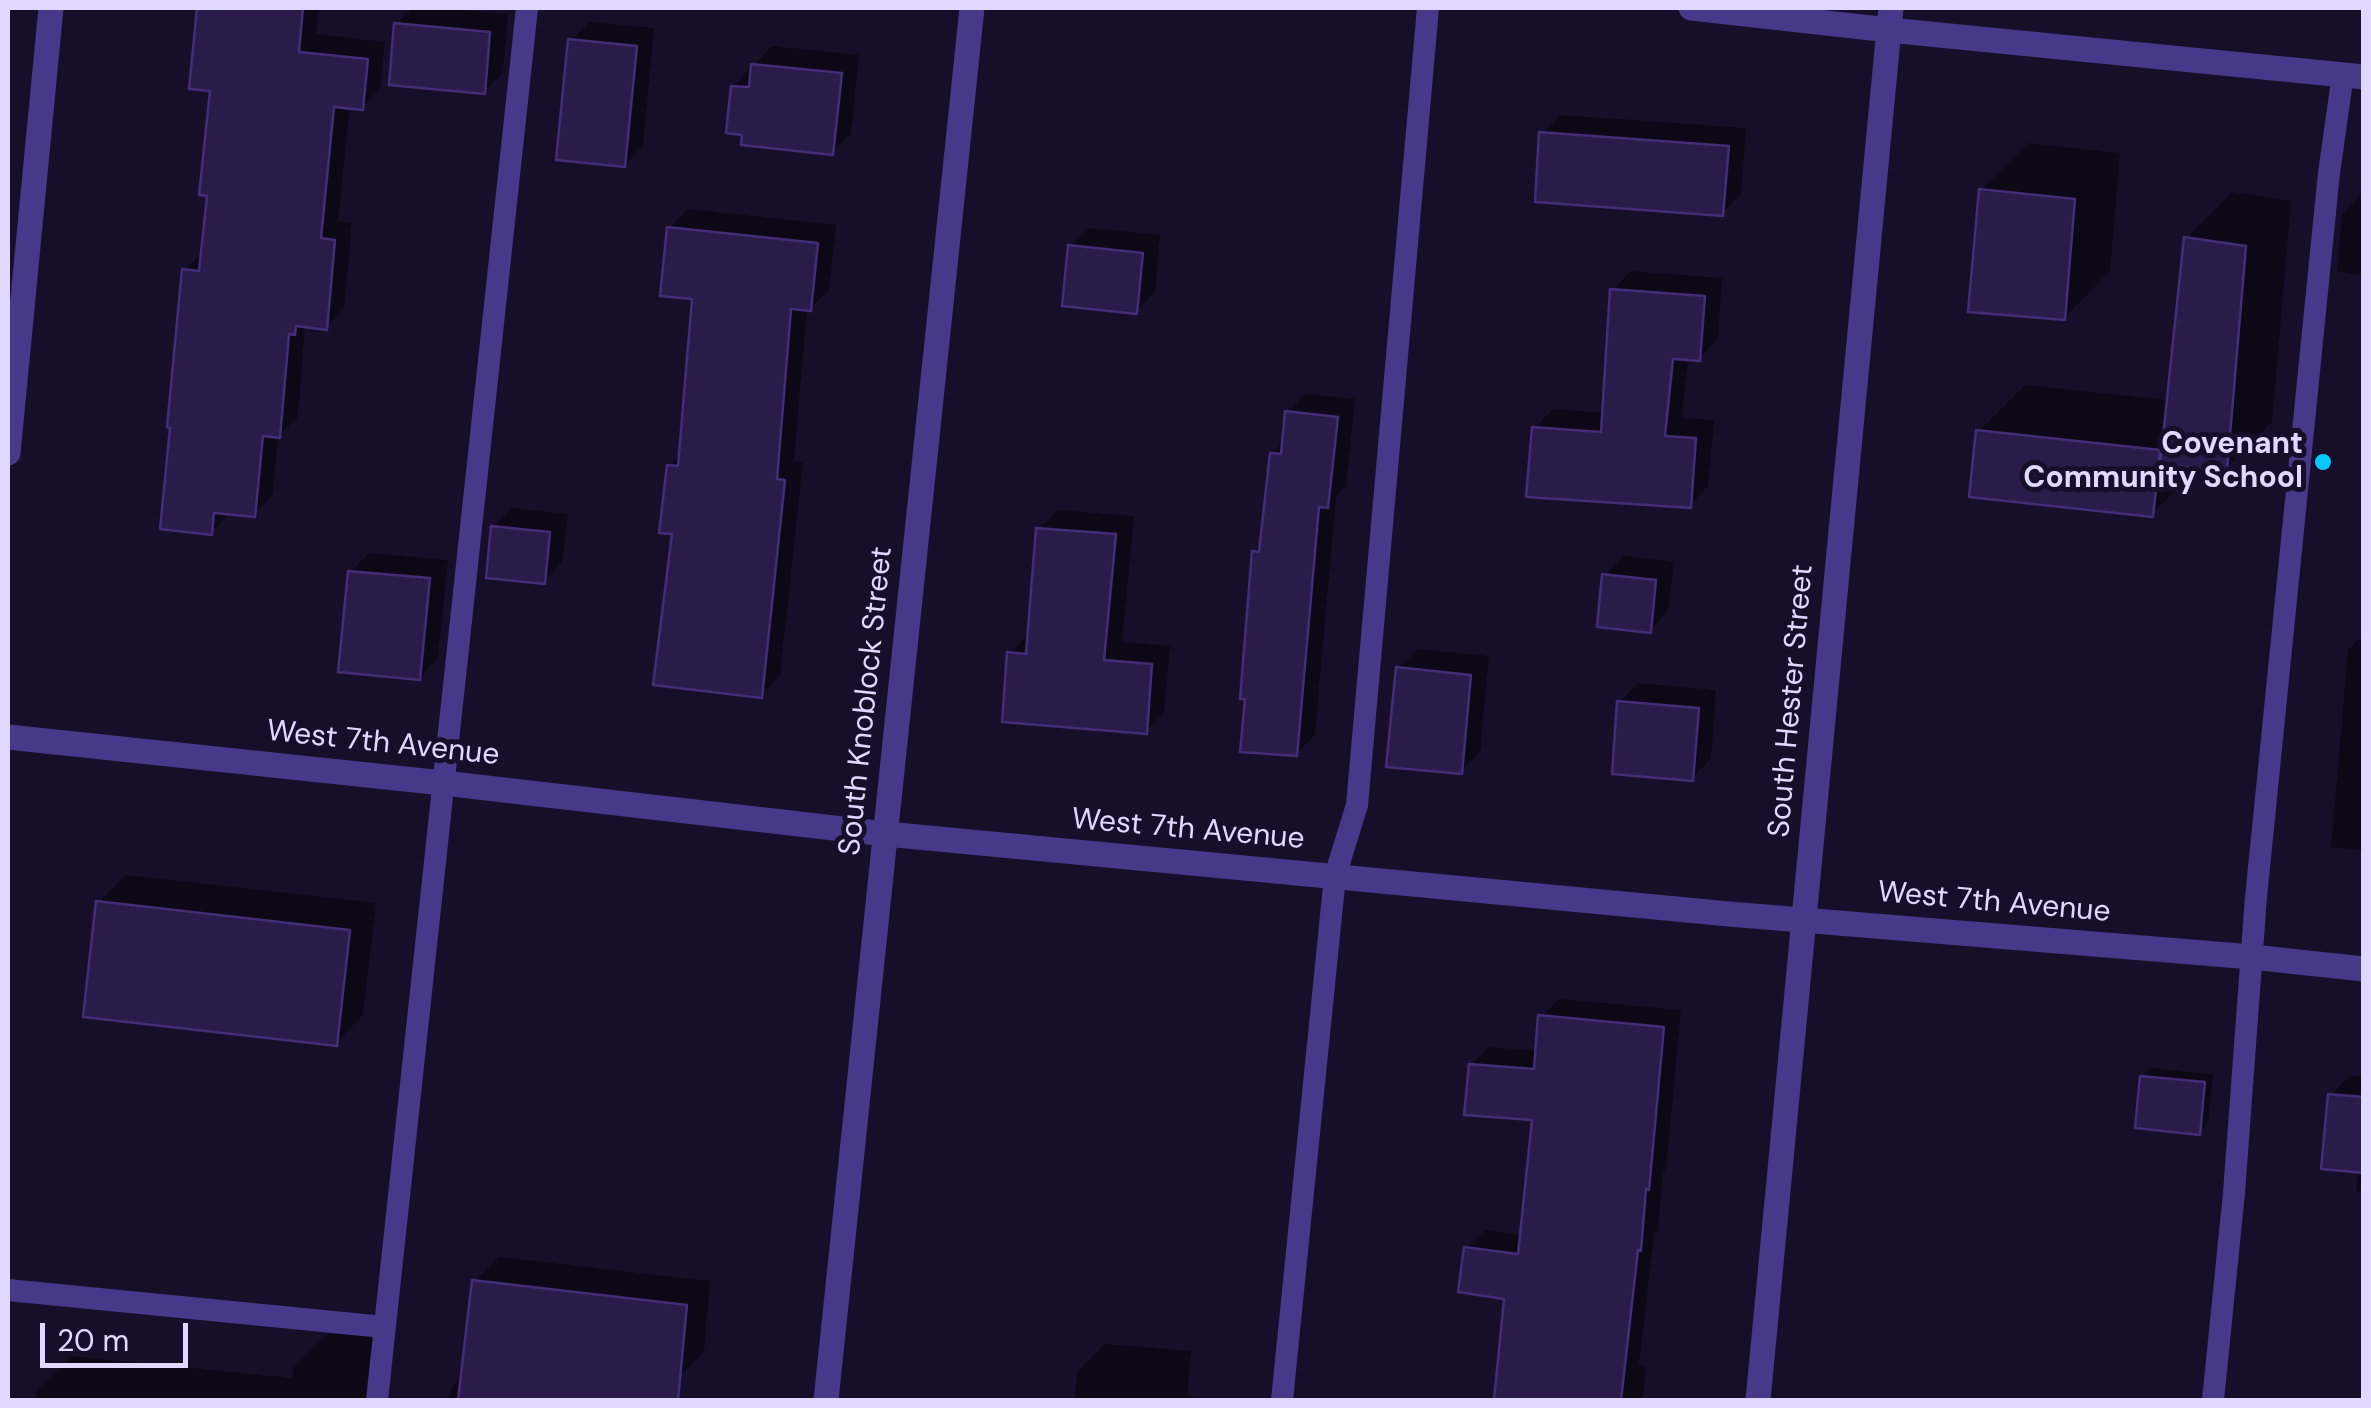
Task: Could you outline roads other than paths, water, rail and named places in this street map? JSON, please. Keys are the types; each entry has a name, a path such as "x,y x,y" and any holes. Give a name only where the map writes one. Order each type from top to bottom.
{"street":[{"path":"8,453 51,8"},
{"name":"South Knoblock Street","path":"826,1400 972,8"},
{"path":"1691,8 1890,19 2353,76"},
{"name":"South Hester Street","path":"1758,1400 1890,19"},
{"name":"West 7th Avenue","path":"8,736 886,834 2364,969"}],"lane":[{"path":"376,1400 527,8"},
{"path":"1282,1400 1335,876 1357,805 1428,8"},
{"path":"2213,1400 2234,1193 2256,897 2330,173 2353,76"},
{"path":"8,1290 384,1327"}],"place":[{"name":"Covenant Community School","path":"2323,462"}]}
